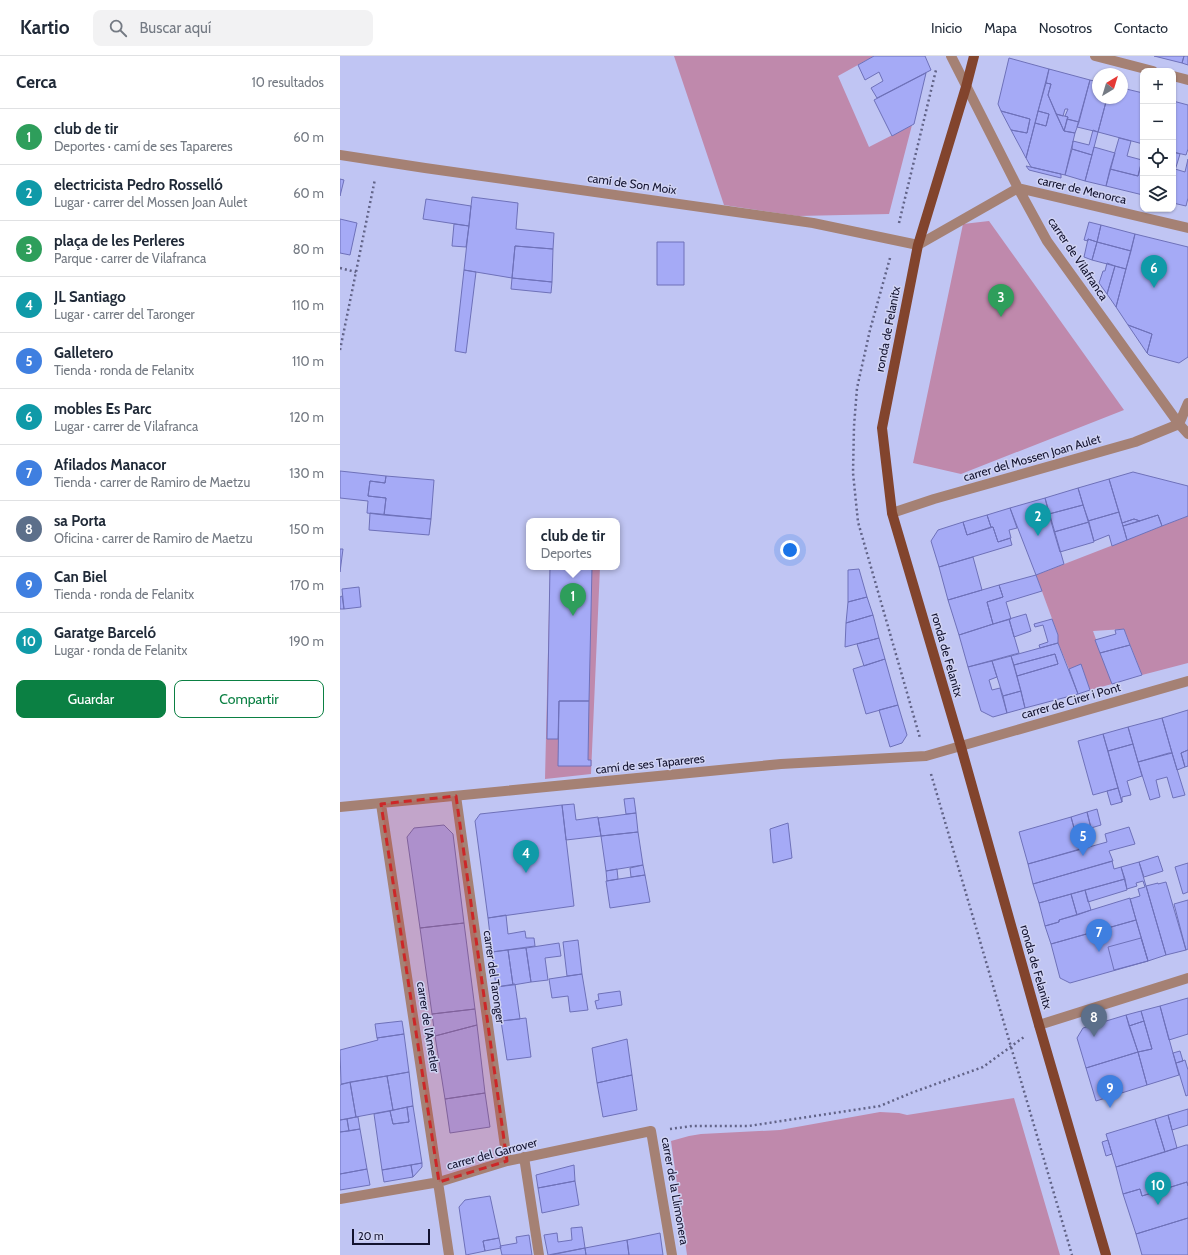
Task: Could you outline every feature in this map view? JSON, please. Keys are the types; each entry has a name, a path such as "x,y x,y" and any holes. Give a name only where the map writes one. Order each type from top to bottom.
{"main road":[{"name":"ronda de Felanitx","path":"974,56 918,245 882,428 892,513 961,747 1039,1025 1106,1255"}],"street":[{"name":"carrer de Vilafranca","path":"951,56 1018,188 1047,241 1179,424 1188,434"},
{"path":"1095,56 1141,68"},
{"path":"1176,77 1188,80"},
{"name":"camí de Son Moix","path":"340,155 813,223 918,245"},
{"path":"918,245 1018,188"},
{"name":"carrer de Menorca","path":"1018,188 1188,228"},
{"path":"1179,424 1188,403"},
{"name":"carrer del Mossen Joan Aulet","path":"892,513 934,499 1134,442 1179,424"},
{"name":"carrer de Cirer i Pont","path":"961,747 1188,681"},
{"name":"camí de ses Tapareres","path":"340,808 781,764 926,756 961,747"},
{"name":"carrer del Taronger","path":"456,796 507,1161"},
{"name":"carrer de l'Ametler","path":"381,804 450,1255"},
{"path":"1039,1025 1188,978"},
{"name":"carrer del Garrover","path":"340,1199 439,1182 507,1161 651,1131"},
{"name":"carrer de la Llimonera","path":"651,1131 672,1255"},
{"path":"524,1157 539,1255"}],"path":[{"path":"340,350 379,161"},
{"path":"340,268 356,272"},
{"path":"651,1131 692,1126 749,1126 880,1106 983,1067 1011,1048 1039,1025"}],"highlighted area":[{"path":"456,796 507,1161 439,1182 381,804"}],"shaded area":[{"path":"674,56 874,56 838,76 869,147 912,125 889,214 798,216 724,205"},
{"path":"989,221 1124,410 961,474 913,463 963,224"},
{"path":"1188,516 1188,663 1142,675 1124,629 1093,631 1112,684 1090,690 1081,665 1069,669 1058,643 1058,635 1036,575"},
{"path":"550,570 600,570 591,774 545,779"},
{"path":"1014,1098 1060,1255 687,1255 671,1141 701,1134 780,1130 880,1112 907,1115"}],"building":[{"path":"874,56 925,56 931,70 877,98 871,88 883,81 879,72 865,80 858,65"},
{"path":"1154,56 1184,56 1182,63"},
{"path":"1184,56 1188,56 1188,65 1182,63"},
{"path":"1009,58 1049,69 1026,158 1011,130 1027,133 1030,119 1001,111 998,104"},
{"path":"1049,69 1090,80 1079,122 1067,119 1068,117 1065,116 1068,109 1065,109 1063,116 1056,114 1048,95 1051,84 1046,83"},
{"path":"926,73 914,124 892,136 874,100"},
{"path":"1090,80 1092,80 1092,104 1105,104 1098,132 1077,127"},
{"path":"1046,83 1051,84 1048,95 1064,131 1075,133 1065,175 1031,167 1026,158 1035,123 1046,126 1049,114 1038,111"},
{"path":"1128,89 1140,92 1140,143 1098,132 1105,104 1128,104"},
{"path":"1176,102 1188,105 1188,149 1186,155 1176,153"},
{"path":"1001,111 1030,119 1027,133 1011,130"},
{"path":"1038,111 1049,114 1046,126 1035,123"},
{"path":"1056,114 1068,117 1064,131"},
{"path":"1067,119 1079,122 1075,133 1064,131"},
{"path":"1093,130 1098,132 1092,155 1072,149 1073,141 1089,145"},
{"path":"1119,138 1131,141 1127,156 1140,159 1138,176 1110,169"},
{"path":"1094,147 1115,153 1106,186 1085,181"},
{"path":"1072,149 1092,155 1085,181 1065,175"},
{"path":"1176,153 1180,154 1176,167"},
{"path":"1188,159 1188,198 1186,206 1176,204 1176,169 1185,172"},
{"path":"1026,166 1061,174 1061,178 1029,170"},
{"path":"1140,168 1140,194 1106,186 1110,169 1138,176"},
{"path":"340,179 344,180 340,196"},
{"path":"472,197 518,203 516,229 554,233 553,249 515,246 512,278 464,270"},
{"path":"426,199 471,206 469,226 423,219"},
{"path":"340,219 357,223 350,255 340,253"},
{"path":"1089,222 1101,225 1097,242 1088,239 1088,241 1084,240"},
{"path":"454,224 469,226 466,247 452,246"},
{"path":"1101,225 1135,234 1131,251 1097,242"},
{"path":"1135,234 1188,247 1188,357 1179,363 1149,355 1147,353 1152,334 1128,325 1116,307"},
{"path":"1088,239 1097,242 1092,260 1084,257"},
{"path":"657,242 684,242 684,285 657,285"},
{"path":"1097,242 1131,251 1126,269 1092,260"},
{"path":"515,246 553,249 552,282 512,278"},
{"path":"1107,263 1115,266 1107,294 1099,283"},
{"path":"1115,266 1126,269 1116,307 1107,294"},
{"path":"464,270 476,272 466,353 455,351"},
{"path":"512,278 552,282 551,293 511,289"},
{"path":"1128,325 1152,334 1147,353"},
{"path":"340,471 386,476 385,483 370,481 368,496 386,498 384,515 367,513 368,501 340,498"},
{"path":"1133,472 1188,486 1188,516 1162,526 1158,515 1140,521 1134,519 1122,523 1109,479"},
{"path":"386,476 434,480 431,519 384,515 386,498 368,496 370,481 385,483"},
{"path":"1109,479 1119,512 1088,521 1078,488"},
{"path":"1078,488 1083,505 1049,514 1045,498"},
{"path":"1045,498 1064,564 1036,575 1010,508"},
{"path":"1083,505 1089,522 1054,532 1049,514"},
{"path":"1010,508 1017,528 1009,530 1011,538 998,542 987,515"},
{"path":"1119,512 1127,540 1112,546 1109,535 1094,541 1088,521"},
{"path":"370,513 431,519 429,535 369,530"},
{"path":"987,515 991,527 967,535 963,522"},
{"path":"1158,515 1162,526 1127,540 1123,526"},
{"path":"1134,519 1140,521 1123,526 1122,523"},
{"path":"963,522 967,535 993,527 998,542 1010,538 1012,545 939,567 931,541 938,530"},
{"path":"1089,522 1094,542 1060,552 1054,532"},
{"path":"340,549 343,549 340,572"},
{"path":"973,557 982,590 948,600 939,567"},
{"path":"859,569 867,597 848,602 848,570"},
{"path":"550,570 592,570 589,701 559,701 558,739 547,739"},
{"path":"1036,575 1042,591 1006,602 1011,619 993,624 987,602 1003,597 999,585"},
{"path":"999,585 1003,597 987,602 993,624 959,635 948,600"},
{"path":"359,587 361,607 344,609 342,589"},
{"path":"342,596 344,609 340,609 340,597"},
{"path":"867,597 873,615 846,623 848,602"},
{"path":"1026,614 1031,631 1014,637 1009,619"},
{"path":"873,615 879,638 845,647 846,623"},
{"path":"1009,619 1019,653 968,667 959,635"},
{"path":"1052,619 1058,635 1058,643 1040,648 1039,645 1048,642 1043,625 1035,627 1034,624"},
{"path":"1124,629 1130,645 1100,653 1095,640 1116,634 1115,630"},
{"path":"879,638 885,659 864,666 857,644"},
{"path":"1058,643 1078,694 1025,708 1017,676 1058,664 1055,654 1014,665 1011,656"},
{"path":"1130,645 1142,675 1112,684 1100,653"},
{"path":"1055,654 1058,664 1017,676 1014,665"},
{"path":"1011,656 1021,691 1003,696 992,661"},
{"path":"885,659 898,705 866,714 853,669"},
{"path":"992,661 997,677 989,680 992,690 1000,688 1007,713 993,717 981,711 968,667"},
{"path":"1081,664 1090,690 1078,694 1069,669"},
{"path":"1021,691 1025,708 1007,713 1003,696"},
{"path":"559,701 589,701 588,760 591,760 591,766 558,766"},
{"path":"898,705 907,735 902,743 890,747 879,710"},
{"path":"1188,710 1188,750 1181,753 1185,767 1177,770 1162,718"},
{"path":"1162,718 1172,753 1138,762 1128,727"},
{"path":"1128,727 1133,744 1108,751 1103,734"},
{"path":"1103,734 1118,788 1093,795 1078,741"},
{"path":"1133,744 1142,776 1127,781 1131,795 1122,797 1122,802 1108,751"},
{"path":"1188,750 1188,766 1185,767 1181,753"},
{"path":"1172,753 1185,795 1173,798 1167,777 1156,780 1160,797 1150,800 1138,762"},
{"path":"1118,788 1122,802 1111,805 1107,791"},
{"path":"634,798 636,813 626,814 624,799"},
{"path":"574,804 576,820 598,817 601,836 566,840 562,805"},
{"path":"562,805 574,906 488,918 475,821 480,814"},
{"path":"1097,809 1101,825 1091,828 1087,812"},
{"path":"1087,812 1091,828 1080,831 1082,837 1086,836 1089,847 1080,850 1071,817"},
{"path":"636,813 638,832 601,836 598,818"},
{"path":"1071,817 1080,849 1028,864 1019,832"},
{"path":"788,823 792,858 773,863 770,829"},
{"path":"444,825 453,834 464,923 420,928 407,837 414,828"},
{"path":"1129,827 1135,844 1109,851 1113,861 1033,884 1028,864 1107,842 1105,834"},
{"path":"638,832 643,865 606,871 601,836"},
{"path":"1158,856 1163,871 1144,877 1139,862"},
{"path":"1112,861 1114,869 1121,867 1125,879 1039,903 1033,884"},
{"path":"1139,862 1166,955 1148,961 1130,899 1140,896 1138,889 1145,887 1143,881 1136,883 1137,886 1127,889 1121,867"},
{"path":"1188,863 1188,892 1183,894 1175,867"},
{"path":"643,865 645,875 631,877 630,868"},
{"path":"617,869 618,879 607,881 606,871"},
{"path":"645,875 650,902 610,908 606,881"},
{"path":"1125,879 1127,890 1088,902 1085,890"},
{"path":"1166,882 1186,950 1166,955 1146,886"},
{"path":"1085,890 1091,910 1077,915 1071,894"},
{"path":"1071,894 1077,915 1045,926 1039,903"},
{"path":"1130,898 1136,920 1051,944 1045,926 1059,922 1059,920"},
{"path":"1188,900 1188,949 1186,950 1174,904"},
{"path":"506,915 508,934 525,931 526,938 534,938 535,946 492,952 488,918"},
{"path":"1136,920 1148,961 1070,983 1060,978 1051,944"},
{"path":"464,923 475,1009 432,1014 420,928"},
{"path":"1141,938 1148,961 1114,970 1108,947"},
{"path":"578,940 582,974 567,976 563,942"},
{"path":"559,943 561,956 545,958 548,980 531,982 526,948"},
{"path":"526,948 531,982 513,985 508,950"},
{"path":"508,950 513,985 496,987 492,952"},
{"path":"582,974 588,1010 570,1012 568,996 552,998 549,979"},
{"path":"515,984 520,1019 501,1021 496,987"},
{"path":"620,991 622,1005 597,1009 595,1001 599,1000 598,994"},
{"path":"1188,998 1188,1034 1169,1040 1160,1006"},
{"path":"1160,1006 1179,1075 1147,1085 1138,1052 1152,1049 1141,1011"},
{"path":"475,1009 477,1025 435,1036 432,1014"},
{"path":"1141,1011 1144,1021 1129,1026 1126,1015"},
{"path":"1126,1015 1138,1052 1086,1068 1077,1038 1083,1028"},
{"path":"526,1018 531,1057 507,1060 501,1021"},
{"path":"402,1021 404,1034 377,1038 375,1024"},
{"path":"1144,1021 1152,1049 1138,1052 1129,1026"},
{"path":"477,1025 485,1093 445,1099 435,1036"},
{"path":"404,1034 409,1072 341,1084 340,1050 378,1040 377,1038"},
{"path":"627,1039 632,1075 597,1083 592,1048"},
{"path":"1180,1051 1183,1061 1176,1063 1173,1053"},
{"path":"1138,1052 1147,1085 1096,1101 1086,1068"},
{"path":"1185,1060 1188,1070 1188,1095 1186,1096 1176,1063"},
{"path":"409,1072 413,1106 393,1110 387,1076"},
{"path":"632,1075 637,1110 603,1117 597,1083"},
{"path":"387,1076 393,1110 356,1117 350,1082"},
{"path":"350,1082 356,1117 340,1120 340,1085"},
{"path":"485,1093 490,1127 450,1133 445,1099"},
{"path":"413,1106 422,1163 382,1170 374,1114 390,1111 393,1124 409,1122 407,1107"},
{"path":"407,1107 409,1122 393,1124 390,1111"},
{"path":"1188,1109 1188,1125 1172,1130 1168,1115"},
{"path":"1168,1115 1177,1148 1165,1152 1155,1119"},
{"path":"358,1117 360,1129 349,1131 347,1119"},
{"path":"347,1119 349,1131 340,1132 340,1120"},
{"path":"1155,1119 1165,1152 1116,1167 1106,1134"},
{"path":"360,1129 367,1169 340,1174 340,1132"},
{"path":"1108,1140 1112,1154 1106,1156 1102,1142"},
{"path":"1188,1145 1188,1186 1187,1182 1142,1196 1140,1189 1123,1194 1116,1167"},
{"path":"422,1163 422,1167 413,1177 411,1165"},
{"path":"411,1165 413,1177 384,1182 382,1170"},
{"path":"574,1165 575,1181 538,1188 536,1175"},
{"path":"367,1169 370,1185 340,1190 340,1174"},
{"path":"575,1181 579,1205 542,1213 538,1188"},
{"path":"1187,1182 1188,1218 1136,1234 1123,1194 1140,1189 1142,1196"},
{"path":"490,1196 499,1238 483,1241 485,1251 466,1255 459,1207 465,1200"},
{"path":"1188,1218 1188,1255 1142,1255 1136,1234"},
{"path":"582,1227 585,1248 548,1255 544,1235 557,1233 558,1242 572,1240 571,1228"},
{"path":"660,1233 663,1255 629,1255 627,1240"},
{"path":"529,1235 532,1255 502,1255 500,1246 517,1243 516,1237"},
{"path":"499,1238 501,1248 485,1251 483,1241"},
{"path":"627,1240 629,1255 586,1255 585,1248"},
{"path":"585,1248 586,1255 551,1255"}],"place":[{"name":"mobles Es Parc","path":"1154,288"},
{"name":"plaça de les Perleres","path":"1001,317"},
{"name":"electricista Pedro Rosselló","path":"1038,536"},
{"name":"club de tir","path":"573,616"},
{"name":"Galletero","path":"1083,856"},
{"name":"JL Santiago","path":"526,873"},
{"name":"Afilados Manacor","path":"1099,952"},
{"name":"sa Porta","path":"1094,1037"},
{"name":"Can Biel","path":"1110,1108"},
{"name":"Garatge Barceló","path":"1158,1205"}]}
